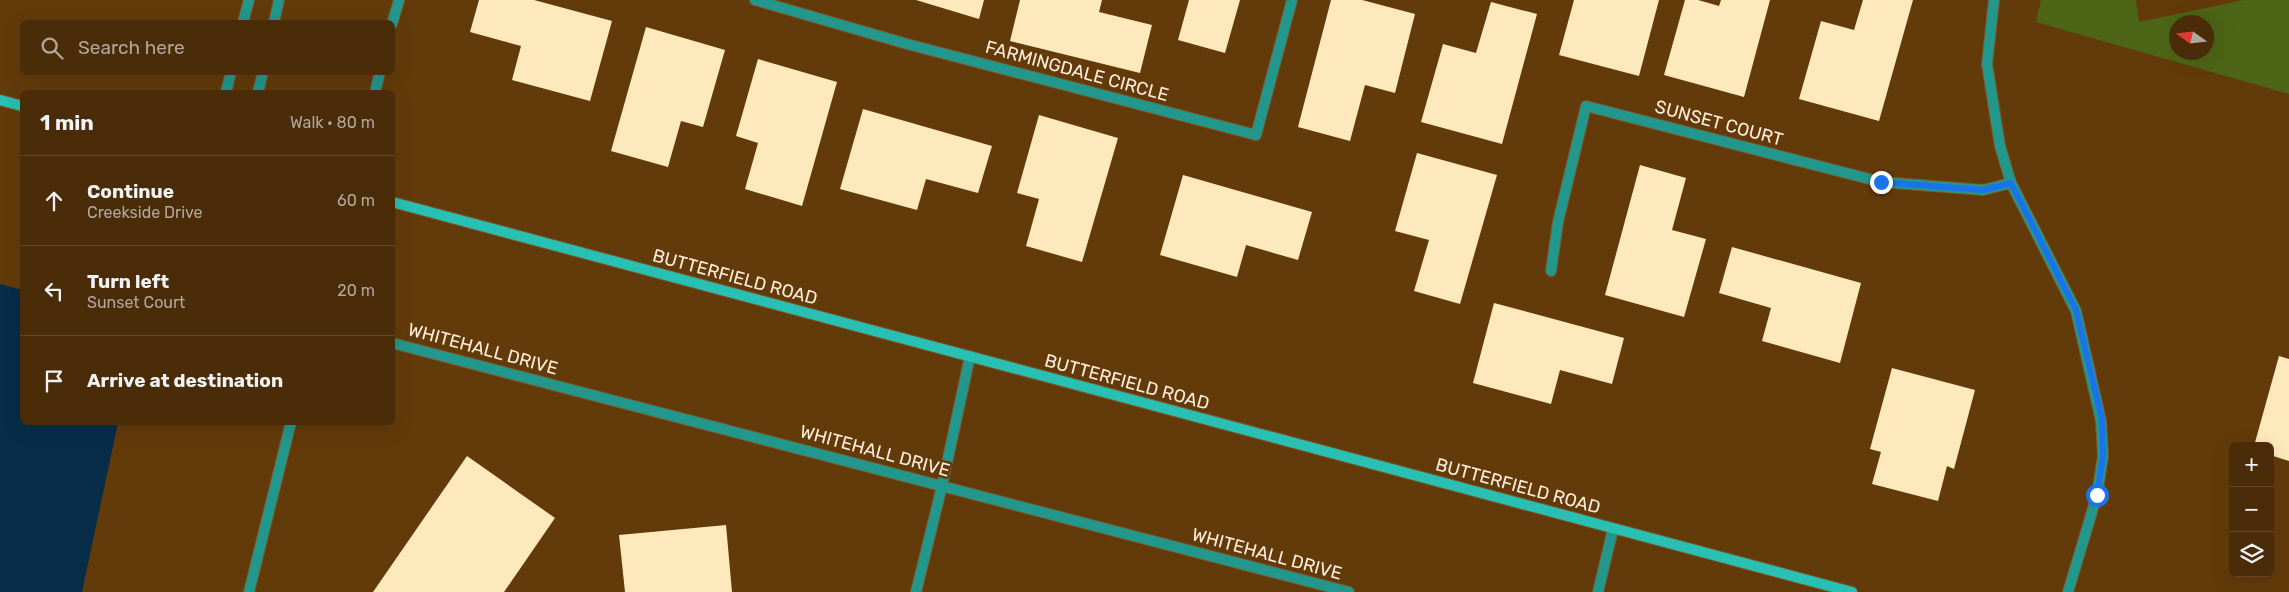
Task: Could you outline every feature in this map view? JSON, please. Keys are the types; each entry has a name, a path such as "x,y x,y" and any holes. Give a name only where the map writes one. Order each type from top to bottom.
{"main road":[{"path":"0,100 20,105"},
{"name":"BUTTERFIELD ROAD","path":"395,203 1852,592"}],"street":[{"path":"244,20 249,0"},
{"path":"274,20 279,0"},
{"path":"393,20 399,0"},
{"name":"FARMINGDALE CIRCLE","path":"755,0 907,44 1256,135 1292,0"},
{"path":"1994,0 1987,64 2000,146 2011,183 2076,310 2102,420 2103,456 2097,495 2068,592"},
{"path":"226,90 230,75"},
{"path":"258,90 262,75"},
{"path":"376,90 379,75"},
{"name":"SUNSET COURT","path":"1551,271 1558,222 1586,106 1881,182 1983,190 2011,183"},
{"name":"WHITEHALL DRIVE","path":"395,344 1349,592"},
{"path":"916,592 942,486 970,356"},
{"path":"248,592 290,425"},
{"path":"1598,592 1613,529"}],"green space":[{"path":"2041,0 2136,0 2139,22 2169,16 2169,60 2036,22"},
{"path":"2244,0 2289,0 2289,94 2170,60 2214,60 2214,15 2172,15"}],"water":[{"path":"0,284 20,289 20,425 118,425 82,592 0,592"}],"building":[{"path":"479,0 534,0 612,21 590,101 512,80 521,46 470,32"},
{"path":"916,0 984,0 979,19"},
{"path":"1020,0 1102,0 1099,12 1152,25 1140,73 1010,41"},
{"path":"1189,0 1240,0 1225,53 1178,40"},
{"path":"1331,0 1362,0 1415,14 1395,93 1365,85 1350,141 1298,127"},
{"path":"1574,0 1659,0 1639,76 1559,55"},
{"path":"1685,0 1698,0 1719,6 1721,0 1770,0 1744,97 1664,75"},
{"path":"1863,0 1913,0 1879,121 1799,99 1821,21 1854,30"},
{"path":"1491,2 1537,14 1502,144 1421,122 1443,44 1476,53"},
{"path":"646,27 725,50 703,127 681,121 668,167 611,151"},
{"path":"758,59 837,82 802,206 745,189 758,143 736,136"},
{"path":"863,109 992,146 978,193 926,179 917,210 840,189"},
{"path":"1039,115 1118,138 1082,262 1026,246 1039,199 1017,193"},
{"path":"1417,153 1497,175 1460,304 1414,291 1429,240 1395,231"},
{"path":"1640,165 1686,178 1672,230 1706,239 1684,317 1605,295"},
{"path":"1183,175 1312,212 1298,260 1246,245 1237,277 1160,255"},
{"path":"1732,247 1861,283 1840,363 1762,341 1771,308 1719,293"},
{"path":"1494,303 1624,338 1612,384 1560,370 1551,404 1473,383"},
{"path":"2279,356 2289,359 2289,461 2274,456 2274,442 2255,442"},
{"path":"1892,368 1975,390 1954,469 1947,466 1938,501 1872,484 1881,452 1870,449"},
{"path":"467,456 555,518 504,592 373,592"},
{"path":"726,525 732,592 625,592 619,535"}],"route":[{"path":"1881,182 1983,190 2011,183 2076,310 2102,420 2103,456 2097,495"}]}
